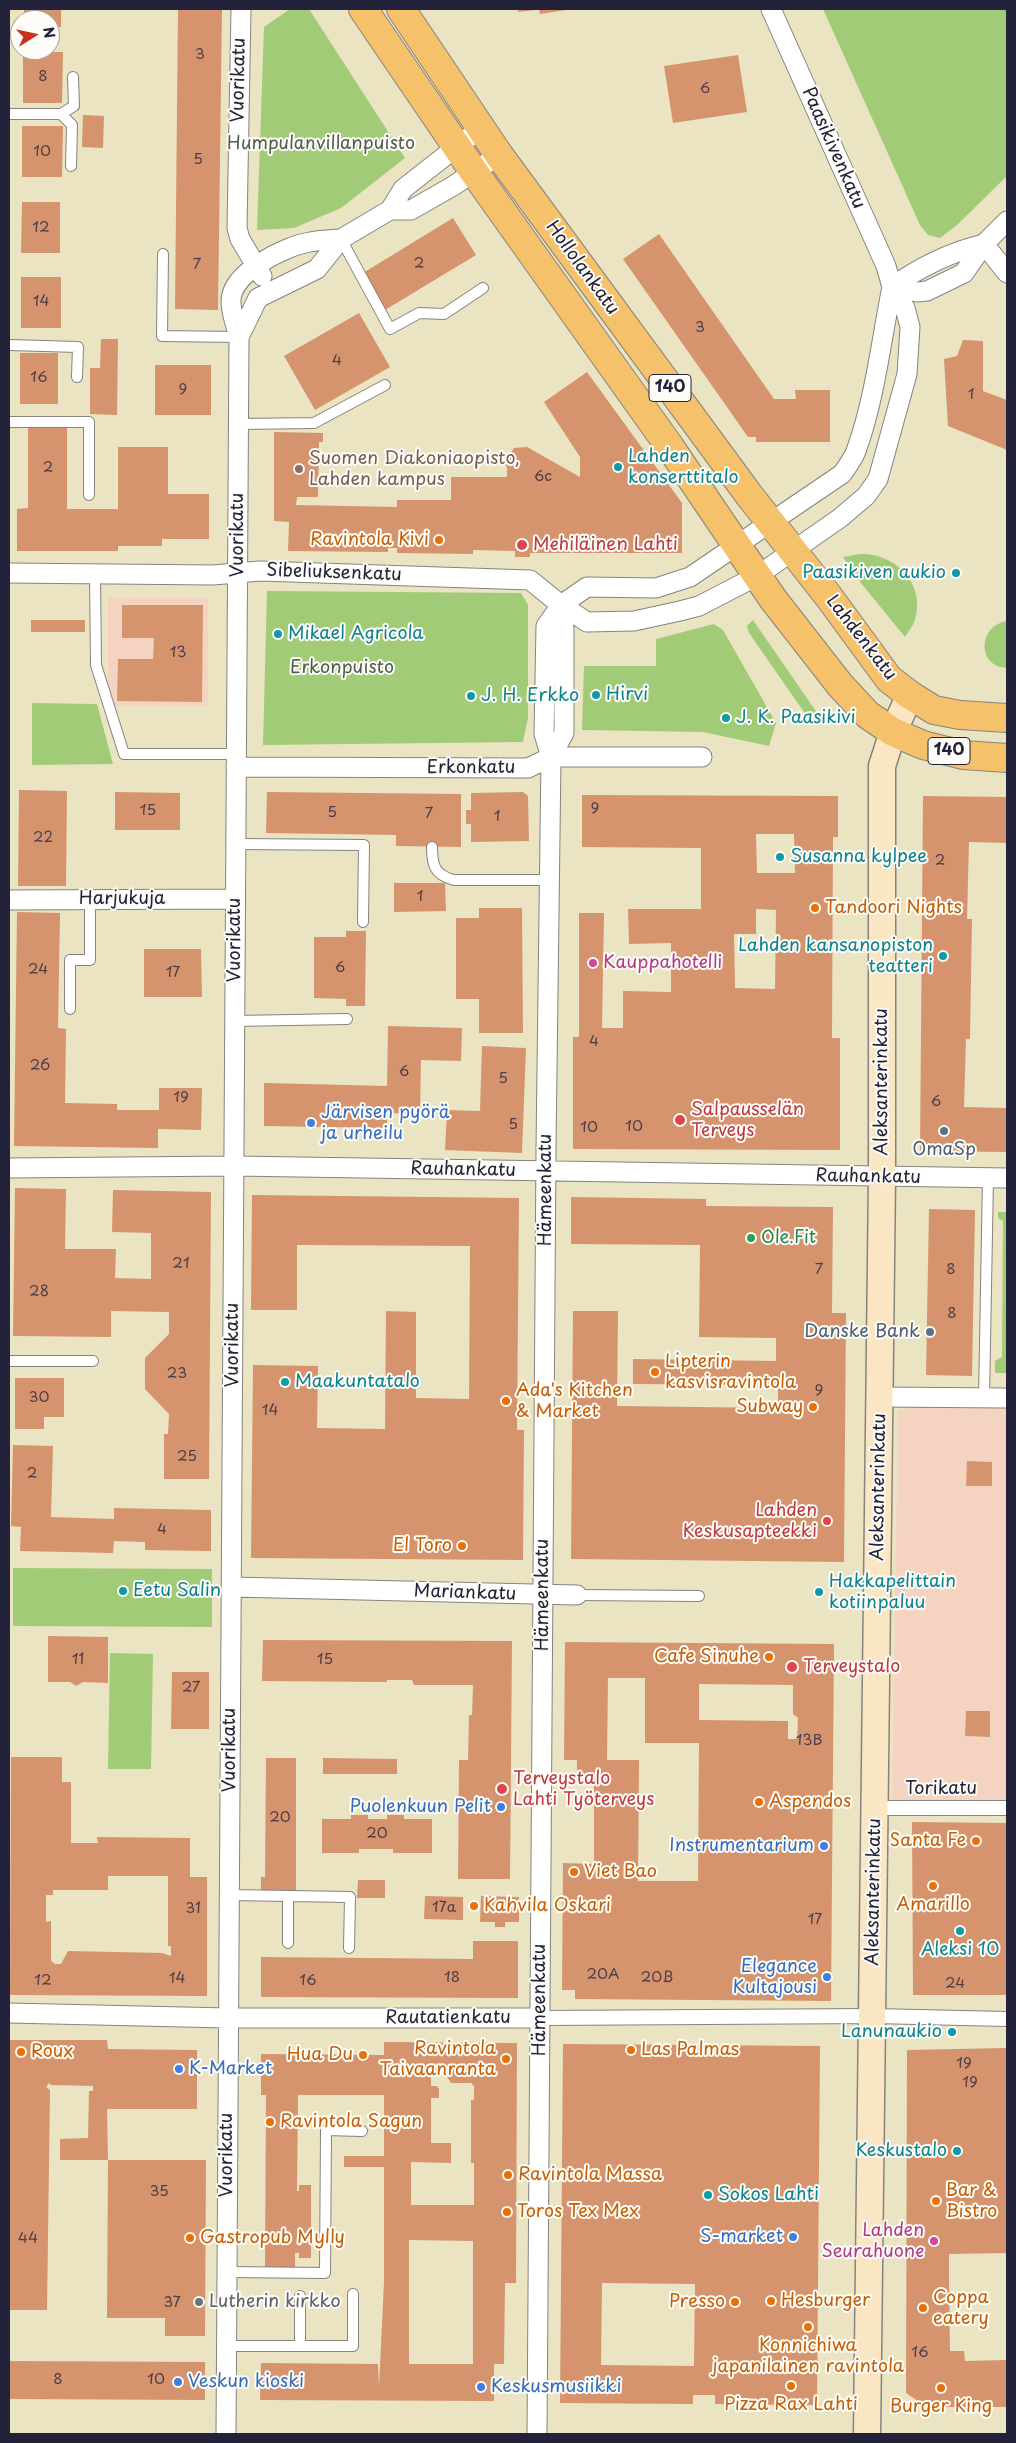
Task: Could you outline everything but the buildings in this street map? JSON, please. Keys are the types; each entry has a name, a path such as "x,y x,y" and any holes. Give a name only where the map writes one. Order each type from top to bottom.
{"main road":[{"name":"Hollolankatu","path":"363,9 456,147 670,447 737,547"},
{"name":"Hollolankatu","path":"401,9 499,155 771,522"},
{"name":"Lahdenkatu","path":"771,522 889,679 910,696 934,710 960,715 1007,718"},
{"name":"140","path":"737,547 817,657 860,708 893,732 923,745 963,755 1007,758"},
{"name":"Aleksanterinkatu","path":"867,2434 882,1178 882,766 893,732 910,696"}],"street":[{"name":"Vuorikatu","path":"241,9 237,228 240,239 272,289"},
{"name":"Paasikivenkatu","path":"772,9 886,266 892,287 905,308 910,327 907,374 878,479 866,496 840,518 792,550"},
{"path":"239,337 258,298 272,289 317,269 341,239 390,210 403,189 482,127"},
{"path":"390,210 411,210 499,155"},
{"path":"892,287 917,292 927,291 964,273 984,244 1007,221"},
{"path":"256,266 274,255 309,242 341,239"},
{"path":"984,244 1007,273"},
{"name":"Vuorikatu","path":"226,2434 239,424 239,337 231,303 233,290 242,277 256,266"},
{"name":"Paasikivenkatu","path":"771,522 842,474 856,453 874,380 892,287"},
{"path":"561,605 587,587 656,588 673,584 690,577 737,547 771,522"},
{"name":"Sibeliuksenkatu","path":"9,572 94,574 238,573 260,571 530,580 561,605 587,622 634,621 699,606 757,576 792,550"},
{"name":"Hämeenkatu","path":"537,2434 546,1172 552,757 564,733 564,629 561,605"},
{"name":"Erkonkatu","path":"236,761 528,768 552,757 702,756"},
{"name":"Harjukuja","path":"9,900 235,899"},
{"name":"Rauhankatu","path":"9,1168 234,1166 882,1178 1007,1178"},
{"path":"880,1397 1007,1398"},
{"name":"Mariankatu","path":"231,1587 543,1596 577,1595"},
{"name":"Torikatu","path":"875,1808 1007,1808"},
{"name":"Rautatienkatu","path":"9,2013 228,2018 873,2016 1007,2018"}],"lane":[{"path":"9,114 61,114 74,106 74,77"},
{"path":"61,114 72,124 71,166"},
{"path":"341,239 390,329 419,313 444,314 484,288"},
{"path":"164,254 162,336 239,337"},
{"path":"9,345 78,347 77,377"},
{"path":"239,424 314,423 385,385"},
{"path":"9,422 89,422 89,495"},
{"path":"94,574 96,665 124,754 236,761"},
{"path":"236,844 364,846 363,922"},
{"path":"432,847 435,868 442,876 454,880 550,880"},
{"path":"70,1008 70,960 90,960 90,900"},
{"path":"234,1021 347,1019"},
{"path":"984,1398 988,1178"},
{"path":"9,1361 93,1361"},
{"name":"Mariankatu","path":"577,1595 699,1596"},
{"path":"229,1895 350,1898 349,1948"},
{"path":"288,1896 288,1942"},
{"path":"226,2272 324,2273 326,2130 362,2130"},
{"path":"226,2346 353,2346 353,2294"},
{"path":"300,2296 300,2346"}],"shaded area":[{"path":"108,598 208,598 208,706 108,706"},
{"path":"916,1406 1007,1406 1007,1808 892,1808 898,1411","holes":["967,1462 992,1462 992,1486 967,1486","966,1711 990,1711 990,1737 966,1736"]}],"green space":[{"name":"Humpulanvillanpuisto","path":"290,9 309,9 405,158 341,208 294,228 257,230 264,27"},
{"path":"823,9 1007,9 1007,176 957,225 940,238 928,235 920,225"},
{"path":"860,554 873,555 896,565 912,583 916,594 917,606 915,620 905,637 861,583 843,557"},
{"name":"Erkonpuisto","path":"267,591 521,593 528,605 528,718 523,742 263,745"},
{"path":"753,620 822,720 811,722 749,633 747,626"},
{"path":"1007,621 1007,668 997,666 990,661 986,654 985,646 990,630 997,624"},
{"path":"714,624 723,630 776,723 769,746 703,732 582,730 584,666 656,666 656,639"},
{"path":"32,703 97,704 113,764 32,765"},
{"path":"998,1212 1007,1212 1007,1373 995,1373 995,1361 1002,1357 1003,1221 998,1218"},
{"path":"13,1568 212,1569 212,1627 13,1626"},
{"path":"110,1653 153,1654 151,1769 108,1769"}],"place":[{"name":"Lahden konserttitalo","path":"618,467"},
{"name":"Suomen Diakoniaopisto, Lahden kampus","path":"299,469"},
{"name":"Ravintola Kivi","path":"439,540"},
{"name":"Mehiläinen Lahti","path":"522,545"},
{"name":"Paasikiven aukio","path":"956,573"},
{"name":"Mikael Agricola","path":"278,634"},
{"name":"Hirvi","path":"596,695"},
{"name":"J. H. Erkko","path":"471,696"},
{"name":"J. K. Paasikivi","path":"726,718"},
{"name":"Susanna kylpee","path":"780,857"},
{"name":"Tandoori Nights","path":"815,908"},
{"name":"Lahden kansanopiston teatteri","path":"943,956"},
{"name":"Kauppahotelli","path":"593,963"},
{"name":"Salpausselän Terveys","path":"680,1120"},
{"name":"Järvisen pyörä ja urheilu","path":"311,1123"},
{"name":"OmaSp","path":"944,1131"},
{"name":"Ole.Fit","path":"751,1238"},
{"name":"Danske Bank","path":"930,1332"},
{"name":"Lipterin kasvisravintola","path":"655,1372"},
{"name":"Maakuntatalo","path":"285,1382"},
{"name":"Ada's Kitchen & Market","path":"506,1401"},
{"name":"Subway","path":"813,1407"},
{"name":"Lahden Keskusapteekki","path":"827,1521"},
{"name":"El Toro","path":"462,1546"},
{"name":"Eetu Salin","path":"123,1591"},
{"name":"Hakkapelittain kotiinpaluu","path":"819,1592"},
{"name":"Cafe Sinuhe","path":"769,1657"},
{"name":"Terveystalo","path":"792,1667"},
{"name":"Terveystalo Lahti Työterveys","path":"502,1789"},
{"name":"Aspendos","path":"759,1802"},
{"name":"Puolenkuun Pelit","path":"501,1807"},
{"name":"Santa Fe","path":"976,1841"},
{"name":"Instrumentarium","path":"824,1846"},
{"name":"Viet Bao","path":"574,1872"},
{"name":"Amarillo","path":"933,1886"},
{"name":"Kahvila Oskari","path":"474,1906"},
{"name":"Aleksi 10","path":"960,1931"},
{"name":"Elegance Kultajousi","path":"827,1977"},
{"name":"Lanunaukio","path":"952,2032"},
{"name":"Las Palmas","path":"631,2050"},
{"name":"Roux","path":"21,2052"},
{"name":"Hua Du","path":"363,2055"},
{"name":"Ravintola Taivaanranta","path":"506,2059"},
{"name":"K-Market","path":"179,2069"},
{"name":"Ravintola Sagun","path":"270,2122"},
{"name":"Keskustalo","path":"957,2151"},
{"name":"Ravintola Massa","path":"508,2175"},
{"name":"Sokos Lahti","path":"708,2195"},
{"name":"Bar & Bistro","path":"936,2201"},
{"name":"Toros Tex Mex","path":"507,2212"},
{"name":"S-market","path":"793,2237"},
{"name":"Gastropub Mylly","path":"190,2238"},
{"name":"Lahden Seurahuone","path":"934,2241"},
{"name":"Hesburger","path":"771,2301"},
{"name":"Lutherin kirkko","path":"199,2302"},
{"name":"Presso","path":"735,2302"},
{"name":"Coppa eatery","path":"923,2308"},
{"name":"Konnichiwa japanilainen ravintola","path":"808,2327"},
{"name":"Veskun kioski","path":"178,2382"},
{"name":"Pizza Rax Lahti","path":"791,2386"},
{"name":"Keskusmusiikki","path":"481,2387"},
{"name":"Burger King","path":"941,2388"}]}
